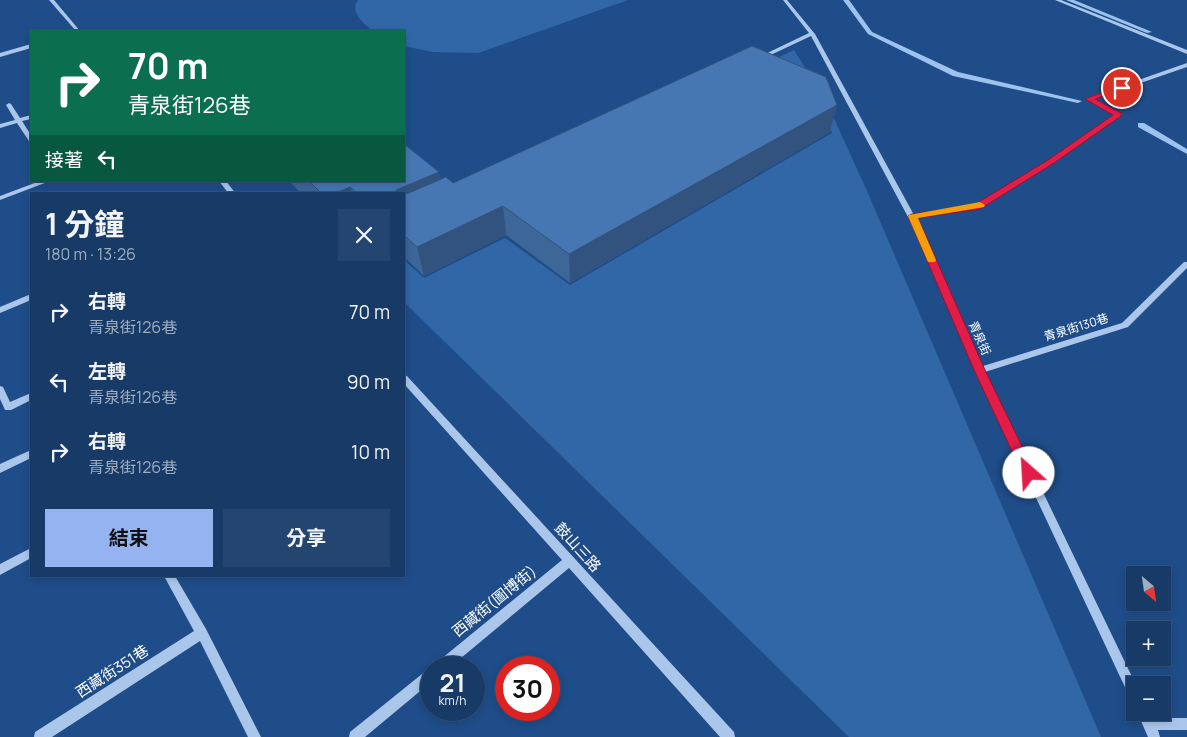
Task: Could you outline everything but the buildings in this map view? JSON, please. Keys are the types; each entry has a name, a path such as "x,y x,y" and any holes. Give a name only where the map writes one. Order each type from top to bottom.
{"street":[{"path":"51,0 77,30"},
{"name":"青泉街","path":"785,0 812,34 912,216 980,370 1126,677"},
{"path":"1056,0 1187,52"},
{"path":"750,62 812,34"},
{"path":"0,55 30,46"},
{"path":"912,216 989,204 1119,114 1089,99 1187,65"},
{"path":"9,105 30,138"},
{"path":"0,126 30,117"},
{"path":"0,198 44,182"},
{"path":"223,182 230,192"},
{"name":"青泉街130巷","path":"980,370 1124,325 1187,264"},
{"path":"0,310 30,297"},
{"name":"鼓山三路","path":"405,379 729,737"},
{"path":"0,389 8,407 30,396"},
{"path":"0,469 30,454"},
{"path":"0,570 30,554"},
{"name":"西藏街(圖博街)","path":"454,656 570,560"},
{"path":"170,577 202,633 255,737"},
{"path":"355,737 420,683"},
{"path":"1147,721 1154,737"},
{"path":"1166,721 1187,724"}],"lane":[{"name":"西藏街351巷","path":"40,737 202,633"}],"shaded area":[{"path":"358,0 628,0 478,53 433,52 405,46 405,30 372,30 356,13"},
{"path":"794,50 825,99 867,191 1101,737 849,737 405,303 405,261 424,278 505,238 570,285 832,133 820,103 749,71"}],"waterway":[{"path":"846,0 870,33 956,74 1078,101"},
{"path":"1069,0 1149,32"},
{"path":"1141,125 1187,152"}],"slow traffic":[{"path":"931,260 912,216 980,205"}],"route":[{"path":"1029,473 980,370 912,216 977,207 1051,162 1119,114 1089,99 1122,88"}]}
